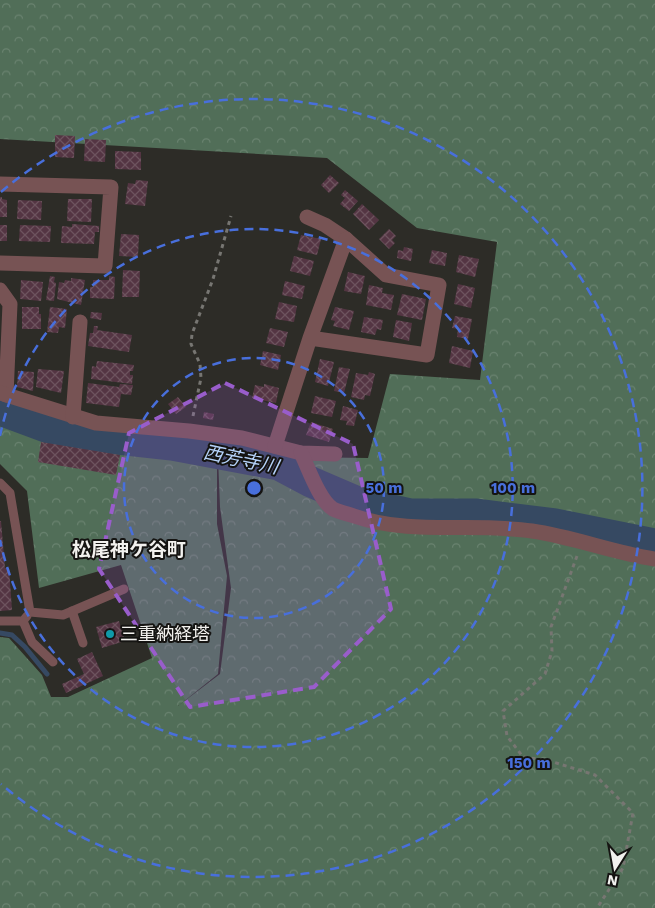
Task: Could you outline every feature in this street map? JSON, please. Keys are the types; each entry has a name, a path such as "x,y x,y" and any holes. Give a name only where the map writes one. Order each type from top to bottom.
{"street":[{"path":"0,184 110,186 105,266 0,263"},
{"path":"307,217 346,238 386,275 438,286 427,355 310,338"},
{"path":"275,446 310,338 346,238"},
{"path":"0,290 10,304 3,394 96,423 189,431 242,438 301,453 335,454"},
{"path":"73,417 80,322"},
{"path":"301,453 324,500 333,509 365,520 418,528 515,529 534,531 655,559"}],"lane":[{"path":"0,483 10,493 30,612 24,621"},
{"path":"30,612 63,615 124,589"},
{"path":"72,611 83,643"},
{"path":"0,620 24,621"},
{"path":"24,621 32,642 53,662"}],"path":[{"path":"189,431 201,378 200,364 191,344 192,334 213,279 231,216"},
{"path":"583,542 551,627 552,651 545,674 503,711 507,736 523,757 550,761 595,775 633,813 623,868 597,908"}],"highlighted area":[{"path":"225,383 353,444 391,609 314,687 190,707 99,569 129,433"}],"green space":[{"path":"0,0 655,0 655,908 0,908 0,637 9,638 42,675 51,697 68,697 152,658 121,565 39,588 27,491 0,464 0,424 60,441 217,458 217,524 227,576 218,674 178,706 220,674 231,588 220,507 218,456 368,458 390,374 480,380 497,242 417,228 327,158 0,139"}],"building":[{"path":"55,135 75,136 74,158 55,157"},
{"path":"85,139 106,140 105,162 84,161"},
{"path":"115,151 141,152 141,170 115,169"},
{"path":"330,175 339,183 329,193 321,185"},
{"path":"136,180 148,181 145,206 125,204 128,183 135,184"},
{"path":"345,190 358,201 349,211 340,204 345,198 341,195"},
{"path":"0,197 7,200 7,217 0,217"},
{"path":"68,199 92,199 91,222 67,221"},
{"path":"18,200 42,201 41,220 17,219"},
{"path":"362,204 379,220 369,230 353,214"},
{"path":"72,224 99,226 99,232 95,232 94,244 61,243 62,226 72,227"},
{"path":"0,225 7,225 7,241 0,241"},
{"path":"20,225 51,226 50,242 19,241"},
{"path":"389,229 396,236 392,240 395,243 389,249 379,239"},
{"path":"121,234 139,235 138,257 119,256"},
{"path":"301,235 321,239 317,255 297,250"},
{"path":"404,247 413,249 411,261 397,258 398,250 403,251"},
{"path":"432,250 447,253 445,266 429,263"},
{"path":"459,255 479,259 475,277 456,272"},
{"path":"294,256 314,261 310,276 290,271"},
{"path":"123,270 140,271 139,297 122,297"},
{"path":"348,272 365,276 361,294 344,291"},
{"path":"50,276 55,277 54,282 56,283 54,301 46,300"},
{"path":"109,276 115,277 114,299 90,298 90,287 93,287 93,280 109,280"},
{"path":"71,278 85,280 81,305 57,299 59,282 71,281"},
{"path":"21,280 43,282 41,301 20,299"},
{"path":"285,281 305,286 302,299 282,295"},
{"path":"458,284 475,288 471,308 454,304"},
{"path":"369,285 383,288 382,293 394,295 391,310 366,305"},
{"path":"402,294 426,299 422,320 397,315"},
{"path":"279,302 297,306 294,322 275,319"},
{"path":"22,307 39,307 41,329 22,329"},
{"path":"50,307 67,309 65,328 59,327 58,333 47,332"},
{"path":"335,307 354,311 349,330 333,326 335,321 331,320"},
{"path":"91,312 102,313 101,320 90,318"},
{"path":"455,316 472,319 468,339 457,337 458,329 452,328"},
{"path":"364,317 383,320 381,330 377,329 375,335 361,332"},
{"path":"396,320 412,323 409,341 393,337"},
{"path":"94,326 98,326 97,330 132,335 129,352 88,346 90,333 93,333"},
{"path":"270,328 288,332 284,347 266,343"},
{"path":"452,346 473,351 470,368 449,363"},
{"path":"263,351 281,355 278,370 260,365"},
{"path":"320,359 334,362 328,386 315,382"},
{"path":"97,361 134,365 133,371 130,371 130,375 133,375 132,384 91,379 92,366 96,367"},
{"path":"339,367 350,369 344,393 334,391"},
{"path":"38,369 64,371 61,393 36,387"},
{"path":"18,371 34,372 33,391 17,387"},
{"path":"369,372 375,374 370,396 365,395 364,400 351,397 356,373 368,375"},
{"path":"88,383 119,387 120,384 133,385 131,395 121,394 119,407 86,403"},
{"path":"264,384 279,388 276,403 252,398 255,385 264,387"},
{"path":"315,396 336,401 332,417 311,413"},
{"path":"178,397 186,407 176,414 168,404"},
{"path":"343,406 358,410 354,426 346,425 347,421 340,420"},
{"path":"204,412 214,414 213,420 203,418"},
{"path":"311,422 333,429 329,442 306,435"},
{"path":"41,442 120,455 116,475 38,462"},
{"path":"0,521 5,568 9,568 12,610 0,611"},
{"name":"三重納経塔","path":"119,621 125,641 102,648 96,627"},
{"path":"92,652 103,676 66,693 62,684 84,674 77,659"}],"waterway":[{"name":"西芳寺川","path":"0,410 62,433 172,445 279,465 311,482 360,503 410,514 475,514 555,524 655,544"},
{"path":"0,633 12,635 25,647 47,674"}],"place":[{"name":"三重納経塔","path":"110,634"}],"district":[{"name":"松尾神ケ谷町","path":"129,549"}]}
